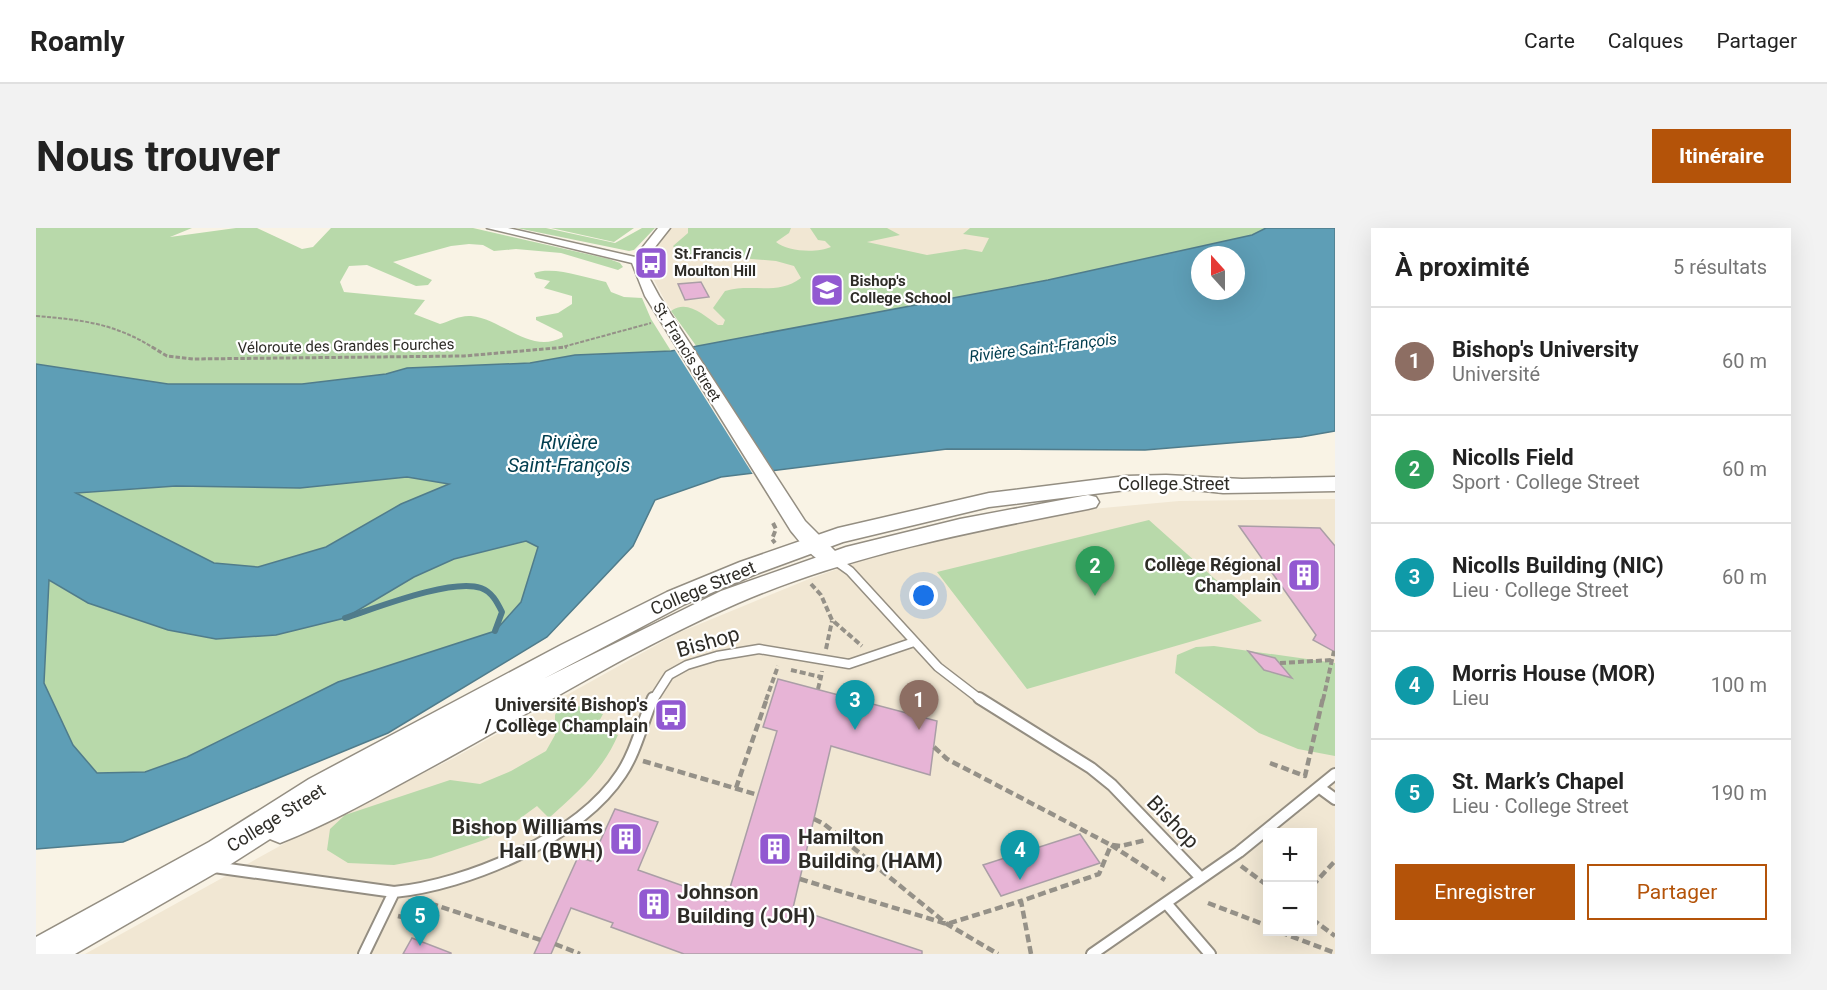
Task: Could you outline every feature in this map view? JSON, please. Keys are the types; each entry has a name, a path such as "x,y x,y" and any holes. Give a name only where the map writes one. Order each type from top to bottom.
{"main road":[{"name":"College Street","path":"41,954 209,859 324,810 686,616 740,593 823,552 1050,508 1172,490 1239,485 1335,484"}],"street":[{"path":"493,228 638,261 664,228"},
{"name":"St. Francis Street","path":"638,261 645,283 678,339 798,526 823,552"}],"lane":[{"path":"823,552 850,571 914,642"},
{"name":"Bishop","path":"209,859 394,892 427,888 463,878 527,849 561,829 601,798 631,757 660,683 679,669 747,650 849,664 914,642 963,689 1033,735 1091,768 1112,785 1201,878"},
{"path":"1092,954 1231,858 1335,774"},
{"path":"1320,788 1335,799"},
{"path":"364,954 394,892"},
{"path":"1166,903 1210,954"}],"path":[{"name":"Véloroute des Grandes Fourches","path":"36,316 93,321 134,335 167,356 193,359 405,358 555,349 586,342 632,326 652,323"},
{"path":"809,582 821,595 832,620 861,647 872,646"},
{"path":"818,689 832,620"},
{"path":"1270,764 1305,776 1334,651"},
{"path":"1280,663 1332,660"},
{"path":"736,788 776,666 821,677"},
{"path":"934,747 946,759 1111,845 1165,880"},
{"path":"631,757 758,795"},
{"path":"814,819 824,824 947,924 999,954"},
{"path":"1111,845 1121,846 1160,836"},
{"path":"800,879 947,924 1099,874 1111,845"},
{"path":"1231,858 1263,882"},
{"path":"1316,882 1335,861"},
{"path":"1021,901 1031,954"},
{"path":"1208,903 1263,924"},
{"path":"386,912 406,918 423,906 435,905 541,940"},
{"path":"1317,923 1335,936"},
{"path":"1290,936 1335,953"},
{"path":"555,944 580,954"}],"shaded area":[{"name":"Bishop's College School","path":"671,228 1266,228 697,347 664,299 647,267 647,258"},
{"path":"1335,499 1335,954 85,954 316,826 452,759 678,633 809,579 880,554 985,527 1059,512 1179,501"}],"green space":[{"path":"36,228 192,228 170,237 236,228 257,228 302,249 313,247 331,228 473,228 609,259 620,263 623,267 618,270 561,253 516,249 494,251 483,245 469,244 451,246 393,262 432,280 428,285 416,286 367,265 349,266 340,282 344,292 425,300 414,314 440,324 459,317 471,316 494,323 528,339 539,342 551,341 563,337 562,333 536,320 536,317 558,313 572,304 572,296 544,288 550,281 536,278 534,273 551,271 570,273 606,282 611,292 624,297 642,298 651,319 671,351 575,355 530,363 407,368 386,374 302,384 168,384 36,364"},
{"path":"517,228 546,228 615,243 642,228 655,228 634,250 629,251"},
{"path":"551,228 634,228 614,242"},
{"name":"Bishop's College School","path":"688,228 791,228 789,233 776,242 787,248 811,251 831,247 825,241 818,240 810,228 887,228 900,235 867,242 927,255 965,249 982,252 989,238 963,234 970,228 1266,228 1252,235 1202,246 1191,246 1191,248 1048,280 697,347 671,311 677,308 690,308 718,325 723,325 725,320 713,308 725,291 774,288 801,278 794,266 776,261 678,253 673,246 688,233"},
{"path":"407,477 450,484 401,504 326,547 258,567 214,563 74,493 176,486 300,488"},
{"path":"1149,520 1262,621 1027,689 937,572"},
{"path":"526,541 538,547 521,602 495,631 338,682 187,757 145,772 97,773 73,745 44,683 48,580 88,603 168,630 216,639 276,635 454,559"},
{"path":"1214,646 1335,663 1335,756 1298,749 1259,733 1175,673 1177,655 1196,647"},
{"path":"572,704 603,714 596,727 618,735 597,770 580,790 549,818 537,806 503,831 484,840 431,858 394,865 348,863 327,850 330,829 345,815 450,780 480,784 511,771 546,751 555,735 555,715 559,708"}],"water":[{"name":"Rivière Saint-François","path":"1266,228 1335,228 1335,431 1301,437 1145,450 947,449 721,477 655,500 633,546 547,637 388,733 123,842 36,849 36,364 168,384 302,384 386,374 407,368 530,363 575,355 671,351 1048,280 1191,248 1191,300 1245,300 1245,246 1202,246 1252,235","holes":["407,477 449,484 401,504 326,547 258,567 214,563 76,493 176,486 300,488","526,541 538,547 521,602 495,631 338,682 187,757 145,772 97,773 73,745 44,683 49,580 88,603 168,630 216,639 276,635 345,618 414,577 454,559"]}],"pier":[{"path":"690,345 775,473 754,476 673,347"}],"building":[{"path":"701,282 709,297 685,300 678,284"},
{"name":"Collège Régional Champlain","path":"1239,526 1320,528 1335,546 1335,652 1313,640 1316,635"},
{"path":"1248,651 1275,658 1292,678 1264,670"},
{"path":"778,679 937,721 930,775 831,746 793,908 922,951 922,954 684,954 611,927 613,923 571,908 551,954 534,954 578,857 591,861 615,809 658,822 638,870 726,901 777,731 763,727"},
{"path":"1080,834 1100,863 1001,896 983,865"},
{"path":"412,938 451,953 451,954 403,954"}],"waterway":[{"path":"345,618 433,590 468,586 485,590 496,601 502,612 495,631"}],"place":[{"name":"St.Francis / Moulton Hill","path":"651,263"},
{"name":"Bishop's College School","path":"827,290"},
{"name":"Collège Régional Champlain","path":"1304,575"},
{"name":"Nicolls Field","path":"1095,596"},
{"name":"Université Bishop's / Collège Champlain","path":"671,715"},
{"name":"Nicolls Building (NIC)","path":"855,730"},
{"name":"Bishop's University","path":"919,730"},
{"name":"Bishop Williams Hall (BWH)","path":"626,839"},
{"name":"Hamilton Building (HAM)","path":"775,849"},
{"name":"Morris House (MOR)","path":"1020,880"},
{"name":"Johnson Building (JOH)","path":"654,904"},
{"name":"St. Mark’s Chapel","path":"420,946"}]}
